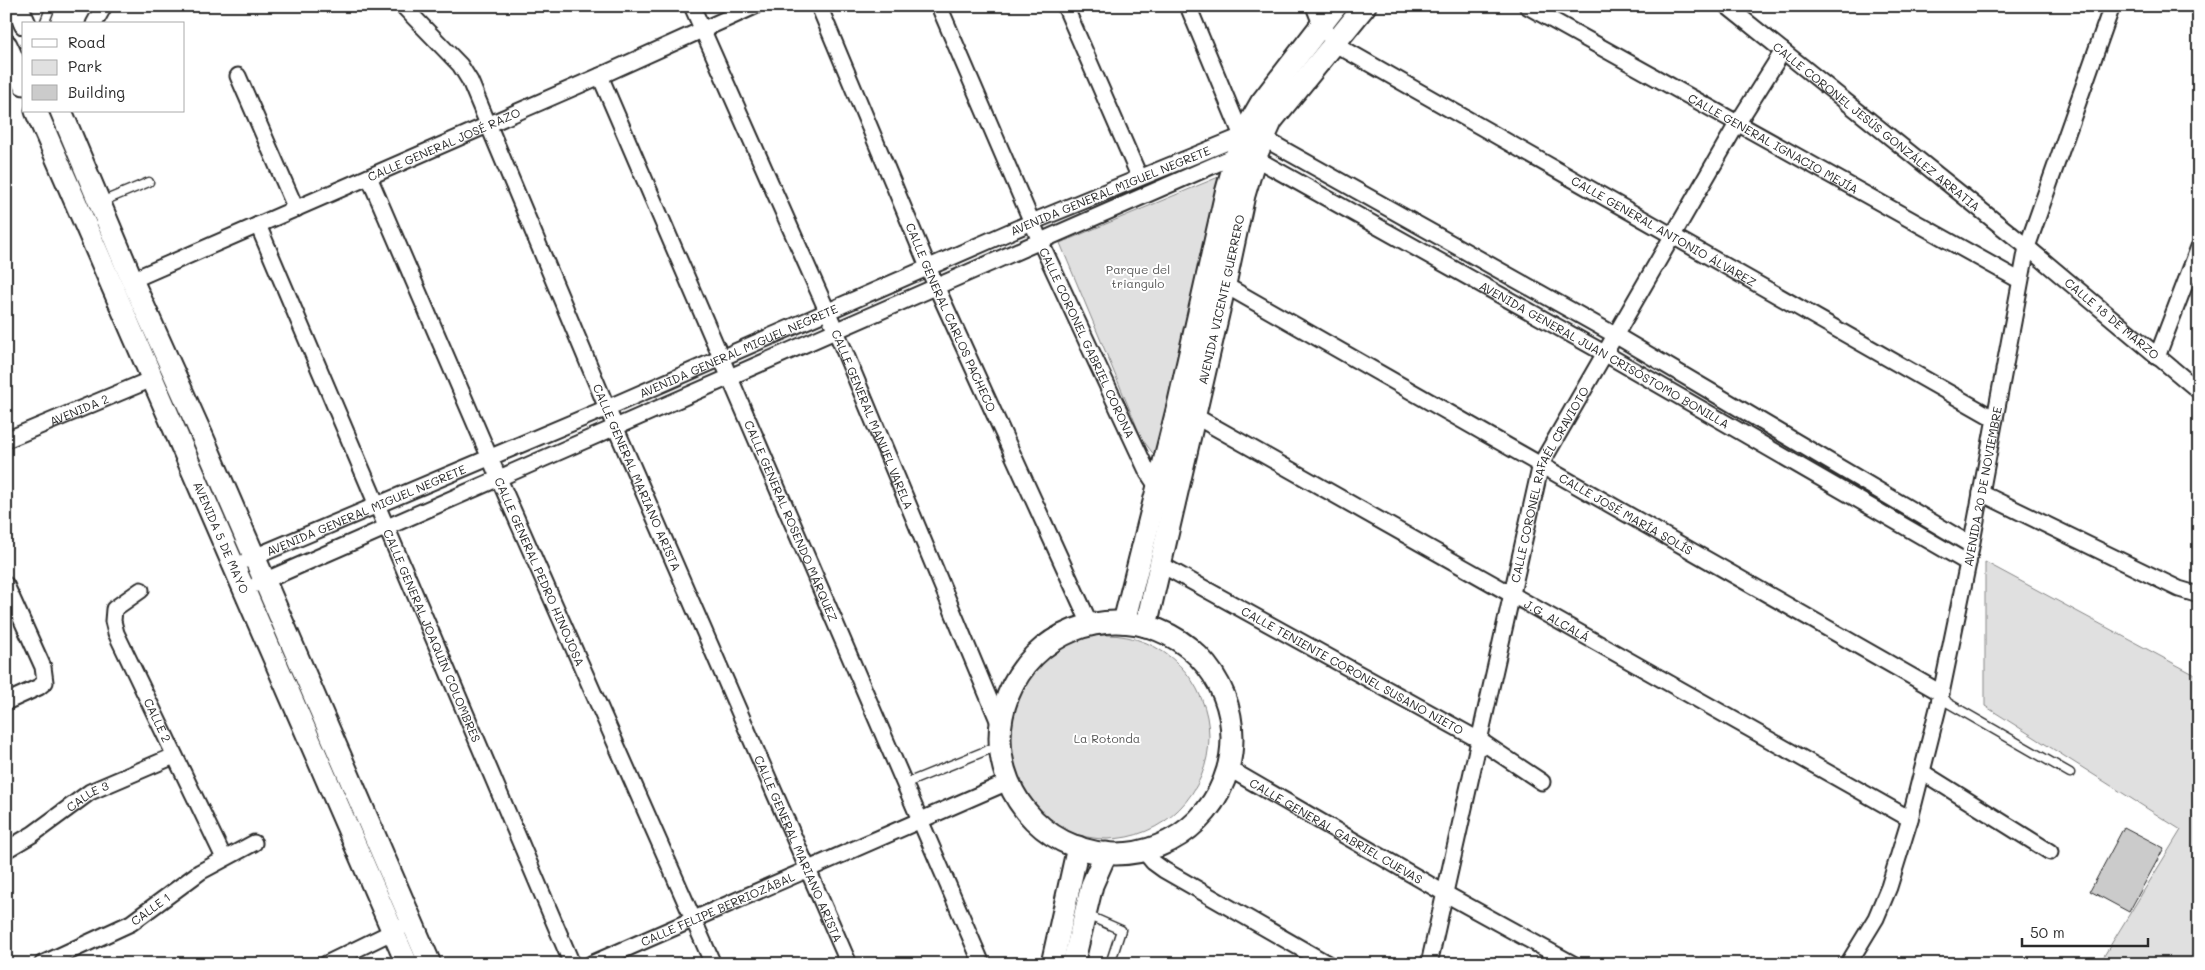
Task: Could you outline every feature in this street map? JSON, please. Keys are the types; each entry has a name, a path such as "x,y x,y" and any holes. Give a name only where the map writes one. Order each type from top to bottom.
{"main road":[{"path":"18,6 24,22"},
{"name":"AVENIDA VICENTE GUERRERO","path":"1146,626 1173,507 1186,411 1217,280 1244,195 1249,147 1261,103 1317,15 1336,6"},
{"name":"AVENIDA VICENTE GUERRERO","path":"1249,147 1365,6"},
{"path":"6,45 22,80"},
{"name":"AVENIDA 5 DE MAYO","path":"38,112 72,197 152,380 184,447 244,589 301,693 412,922 430,964"},
{"name":"AVENIDA 5 DE MAYO","path":"61,112 132,280 203,438 264,581 301,693 407,964"},
{"path":"72,197 97,196"},
{"name":"AVENIDA VICENTE GUERRERO","path":"1124,622 1157,487 1186,411"},
{"path":"184,447 203,438"},
{"path":"1124,622 1146,626 1174,638 1199,656 1217,680 1228,708 1232,738 1228,768 1219,791 1199,818 1187,829 1166,842 1143,850 1125,853 1106,853 1078,847 1055,837 1036,822 1020,804 1008,782 1000,754 1000,735 1006,697 1020,672 1039,650 1063,634 1090,624 1124,622"},
{"path":"1060,963 1078,847"},
{"path":"1060,963 1084,913 1096,873 1106,853"}],"street":[{"path":"95,22 104,6"},
{"name":"CALLE GENERAL MARIANO ARISTA","path":"403,6 460,65 470,81 607,408 849,964"},
{"name":"CALLE GENERAL MANUEL VARELA","path":"692,6 836,331 1000,735"},
{"name":"CALLE GENERAL JOSÉ RAZO","path":"132,280 489,125 755,6"},
{"name":"CALLE GENERAL CARLOS PACHECO","path":"819,6 936,286 1090,624"},
{"name":"CALLE CORONEL GABRIEL CORONA","path":"939,6 1040,241 1148,473 1173,507"},
{"path":"1065,6 1139,176"},
{"path":"1188,6 1249,147"},
{"name":"CALLE GENERAL IGNACIO MEJÍA","path":"1527,6 2020,280"},
{"name":"CALLE CORONEL JESÚS GONZÁLEZ ARRATIA","path":"1727,6 2027,247"},
{"name":"AVENIDA 20 DE NOVIEMBRE","path":"1848,964 1876,918 1889,886 1910,819 1941,693 1968,564 2027,247 2112,6"},
{"path":"1317,15 1335,44"},
{"name":"CALLE GENERAL ANTONIO ÁLVAREZ","path":"1335,44 1995,419"},
{"name":"CALLE CORONEL RAFAÉL CRAVIOTO","path":"1429,964 1541,464 1737,124 1783,51"},
{"path":"238,76 296,209"},
{"name":"CALLE GENERAL ROSENDO MÁRQUEZ","path":"600,76 982,964"},
{"name":"AVENIDA GENERAL MIGUEL NEGRETE","path":"234,565 607,408 1139,176 1249,147"},
{"name":"AVENIDA GENERAL MIGUEL NEGRETE","path":"244,589 730,378 1249,147"},
{"name":"AVENIDA GENERAL JUAN CRISÓSTOMO BONILLA","path":"1249,147 1615,336 1971,545"},
{"name":"AVENIDA GENERAL JUAN CRISÓSTOMO BONILLA","path":"1249,147 1968,564"},
{"name":"CALLE GENERAL PEDRO HINOJOSA","path":"369,177 499,479 714,964"},
{"name":"CALLE GENERAL JOAQUÍN COLOMBRES","path":"258,225 572,964"},
{"name":"CALLE 18 DE MARZO","path":"2027,247 2199,391"},
{"path":"2157,357 2199,247"},
{"name":"CALLE JOSÉ MARÍA SOLÍS","path":"1217,280 1941,693"},
{"name":"AVENIDA 2","path":"6,440 152,380"},
{"name":"J.G. ALCALÁ","path":"1186,411 1910,819"},
{"path":"1982,493 2179,589 2199,596"},
{"name":"CALLE TENIENTE CORONEL SUSANO NIETO","path":"1160,564 1479,740 1542,782"},
{"path":"6,585 44,667 45,675 44,682 39,687 6,702"},
{"name":"CALLE 2","path":"141,590 114,609 113,621 116,633 224,858"},
{"name":"CALLE 3","path":"6,850 33,834 90,792 174,756"},
{"name":"CALLE GENERAL GABRIEL CUEVAS","path":"1228,768 1444,893 1573,964"},
{"path":"1922,772 2050,852"},
{"name":"CALLE FELIPE BERRIOZÁBAL","path":"591,964 1008,782"},
{"name":"CALLE 1","path":"42,964 132,923 184,883 224,858 254,843"},
{"path":"1143,850 1153,862 1164,870 1328,964"},
{"path":"326,964 412,922"}],"lane":[{"path":"45,22 51,6"},
{"path":"97,196 149,182"},
{"path":"1941,693 1948,703 2070,774"},
{"path":"904,784 1000,735"},
{"path":"1084,913 1121,930 1110,964"}],"green space":[{"name":"Parque del triangulo","path":"1221,176 1158,460 1142,439 1060,243"},
{"path":"1985,562 2199,677 2199,964 2099,964 2181,830 1985,706"},
{"name":"La Rotonda","path":"1107,635 1127,637 1155,647 1172,658 1186,672 1201,698 1207,717 1209,737 1207,757 1197,785 1186,802 1172,816 1146,831 1127,837 1107,839 1087,837 1059,827 1042,816 1028,802 1013,776 1007,757 1005,737 1007,717 1017,689 1028,672 1042,658 1068,643 1087,637"}],"building":[{"path":"2124,827 2164,848 2129,912 2090,891"}]}
